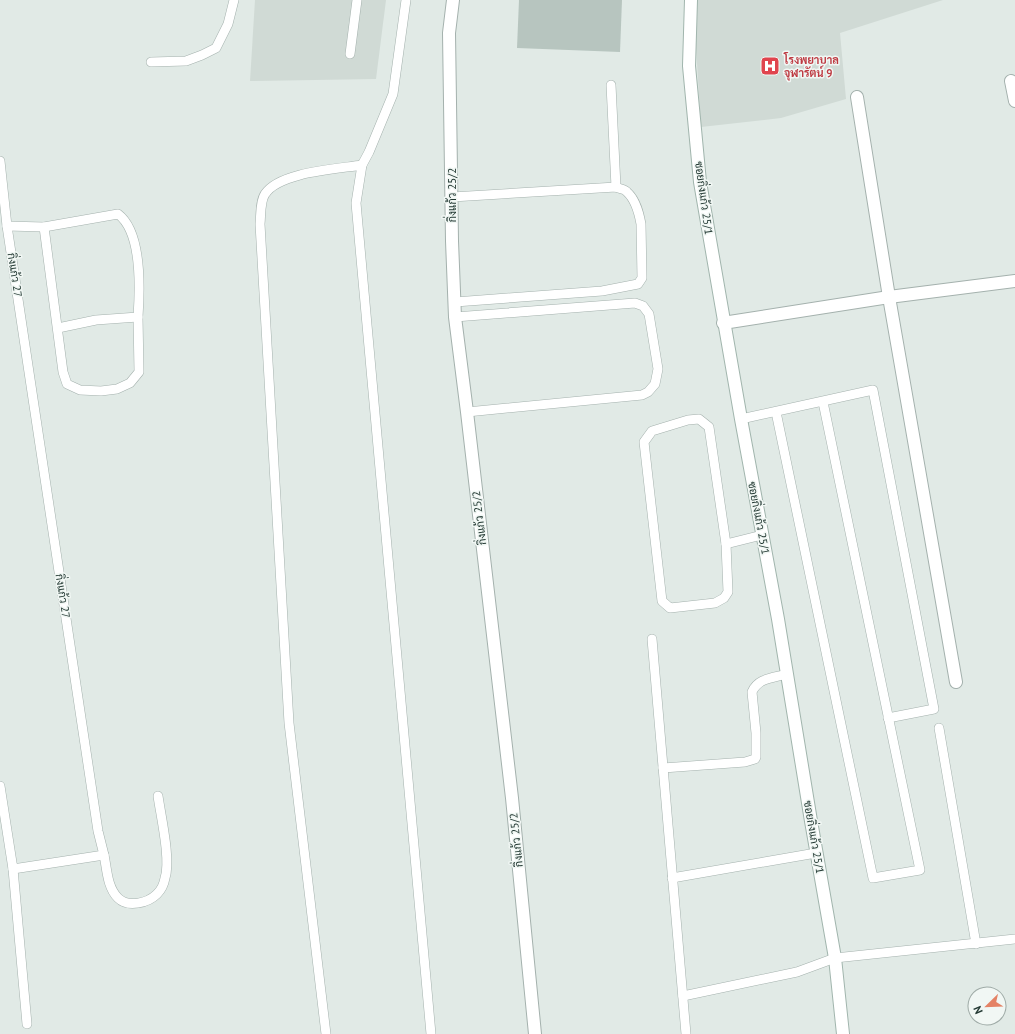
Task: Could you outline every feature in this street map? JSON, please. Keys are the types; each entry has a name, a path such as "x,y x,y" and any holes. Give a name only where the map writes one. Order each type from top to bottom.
{"street":[{"name":"กิ่งแก้ว 25/2","path":"453,0 449,33 455,317 512,798 535,1034"},
{"name":"ซอยกิ่งแก้ว 25/1","path":"691,0 689,66 700,182 740,419 787,674 834,958 843,1034"},
{"path":"1011,81 1015,101"},
{"path":"857,97 889,297 956,682"},
{"path":"724,323 889,297 1015,281"}],"lane":[{"path":"151,62 186,61 216,48 228,24 234,0"},
{"path":"350,54 357,0"},
{"path":"406,0 393,94 369,152 362,165 356,203 431,1034"},
{"path":"610,84 616,187"},
{"name":"กิ่งแก้ว 27","path":"0,162 8,226 98,831 110,885 118,898 127,903 147,901 156,895 163,884 168,866 158,796"},
{"path":"326,1034 289,723 260,224 264,194 273,185 289,177 362,165"},
{"path":"452,197 616,187 627,191 635,202 640,217 642,278 638,284 602,291 454,302"},
{"path":"8,226 44,227 118,214 123,218 132,234 137,258 140,288 138,317 139,372 130,383 118,389 101,391 80,390 67,384 63,372 44,227"},
{"path":"455,317 635,303 643,306 649,314 658,369 655,384 648,392 642,394 467,412"},
{"path":"58,328 96,320 138,317"},
{"path":"740,419 873,390 934,709 888,718"},
{"path":"776,412 873,878 920,870 823,402"},
{"path":"688,420 699,420 709,427 726,544 728,592 724,598 715,603 670,608 662,601 644,451 644,442 652,432 688,420"},
{"path":"726,544 762,535"},
{"path":"652,639 686,1034"},
{"path":"663,768 745,762 755,759 756,733 752,692 754,686 761,681 787,674"},
{"path":"939,728 976,944"},
{"path":"0,786 13,869 27,1024"},
{"path":"672,878 816,853"},
{"path":"13,869 104,855"},
{"path":"683,996 797,972 834,958 1015,939"}],"shaded area":[{"path":"255,0 386,0 376,79 250,81"},
{"name":"โรงพยาบาล จุฬารัตน์ 9","path":"693,0 943,0 840,33 846,99 781,118 701,127"}],"building":[{"path":"519,0 622,0 620,52 517,48"}],"place":[{"name":"โรงพยาบาล จุฬารัตน์ 9","path":"770,66"}]}
